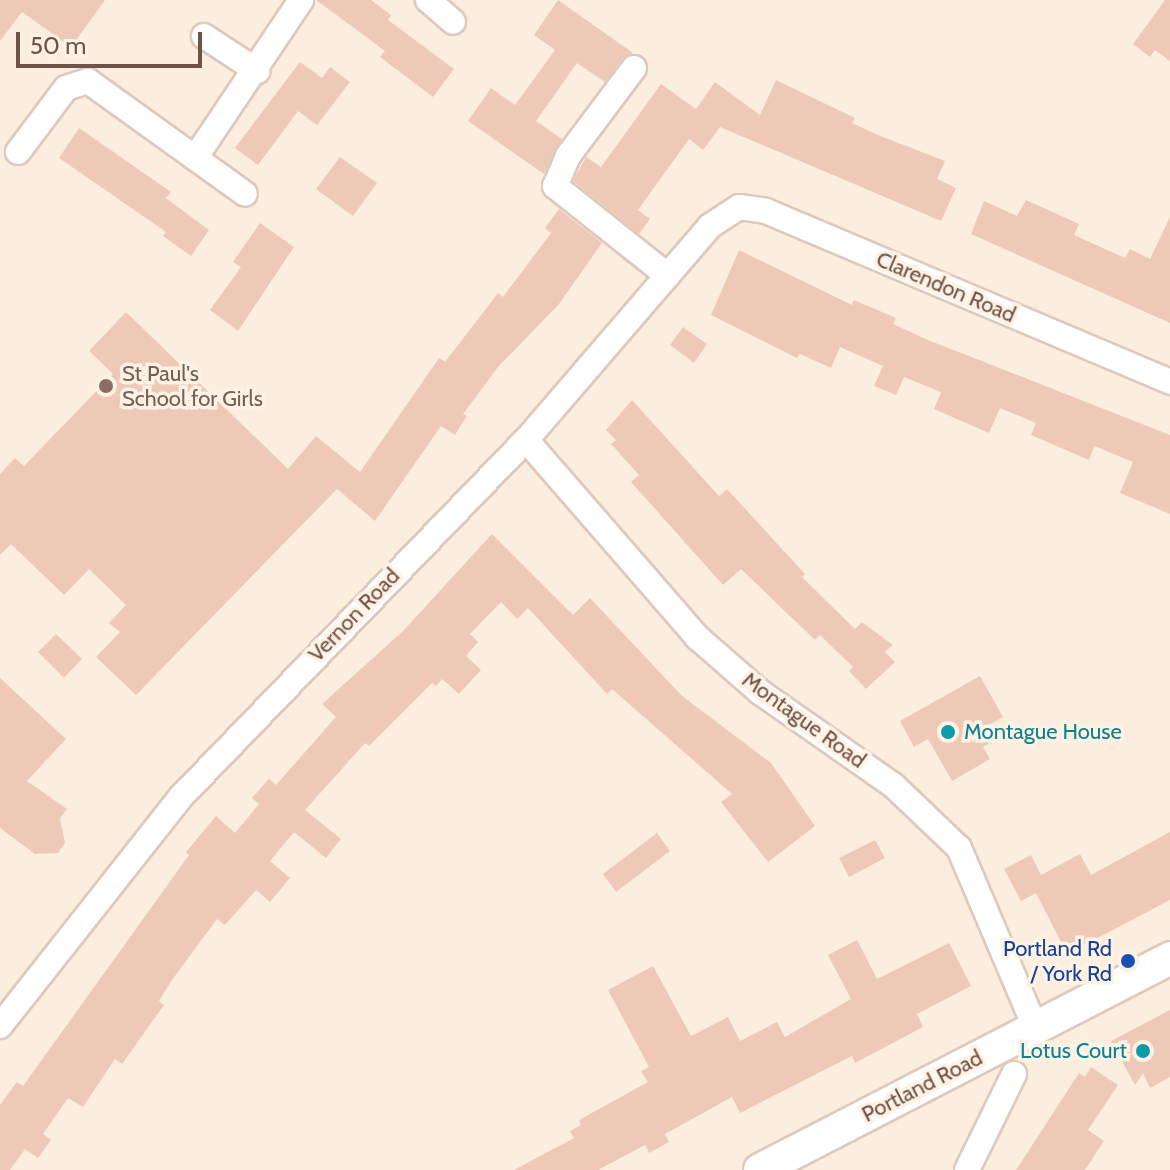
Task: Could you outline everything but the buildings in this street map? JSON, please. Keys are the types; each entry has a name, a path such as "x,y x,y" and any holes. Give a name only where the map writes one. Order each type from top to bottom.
{"main road":[{"name":"Portland Road","path":"760,1170 1170,958"}],"street":[{"path":"195,158 257,71 301,0"},
{"path":"428,0 453,22"},
{"path":"204,36 257,71"},
{"path":"634,68 568,156 555,186 668,276"},
{"path":"18,152 66,88 88,81 245,194"},
{"name":"Clarendon Road","path":"722,216 739,207 766,211 1170,382"},
{"name":"Vernon Road","path":"0,1026 179,799 526,440 722,216"},
{"name":"Montague Road","path":"526,440 697,637 760,692 893,785 959,848 1035,1027"},
{"path":"967,1170 1014,1074"}],"place":[{"name":"St Paul's School for Girls","path":"106,386"},
{"name":"Montague House","path":"948,732"},
{"name":"Portland Rd / York Rd","path":"1128,961"},
{"name":"Lotus Court","path":"1143,1051"}]}
